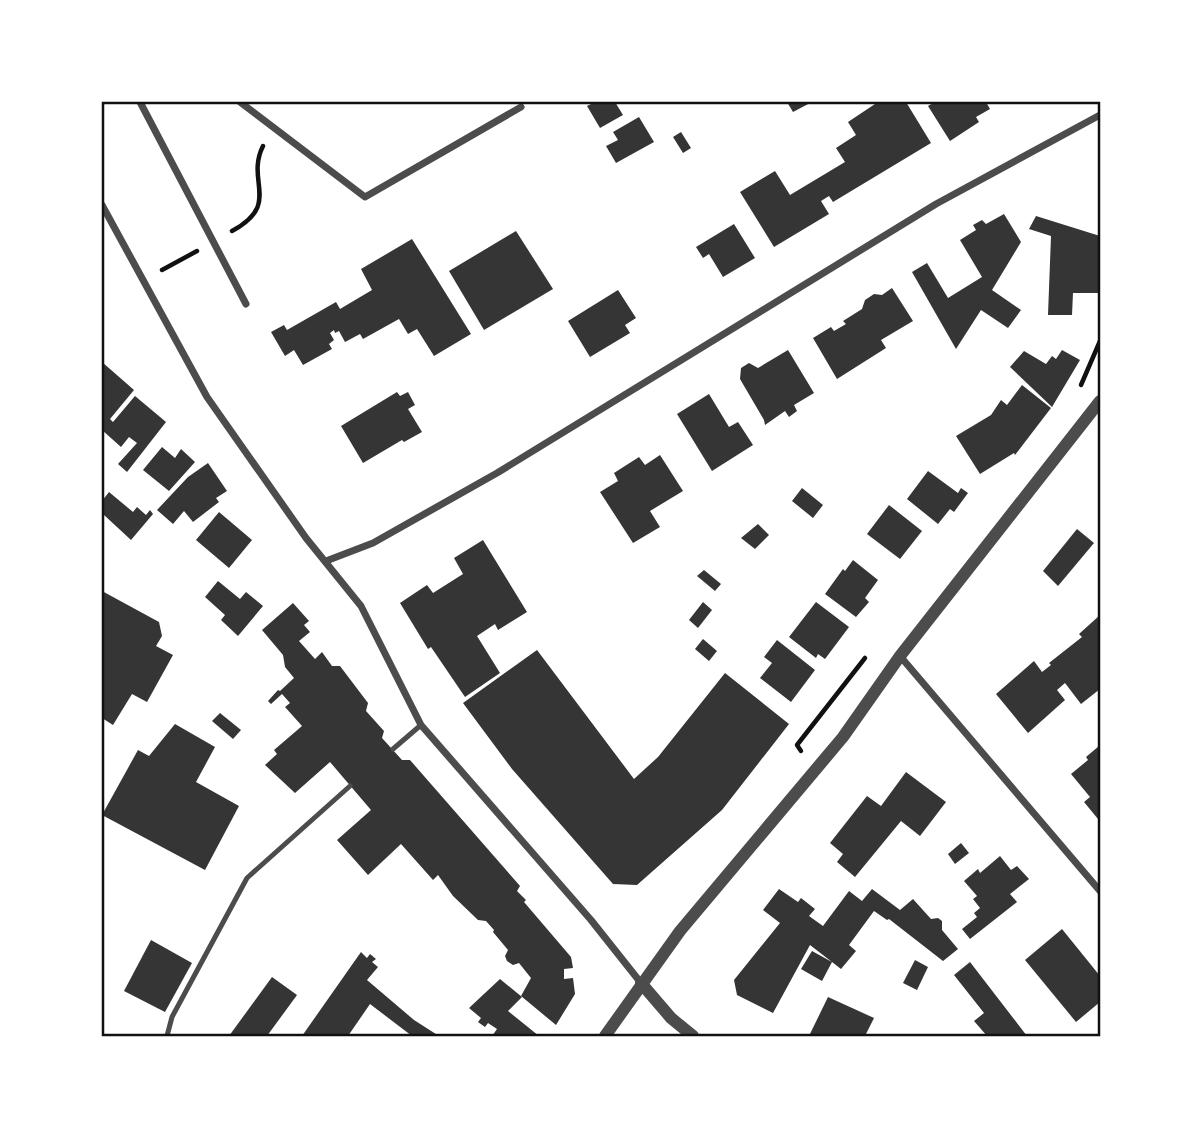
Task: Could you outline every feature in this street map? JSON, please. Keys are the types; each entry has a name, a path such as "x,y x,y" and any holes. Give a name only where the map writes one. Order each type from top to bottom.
{"street":[{"path":"140,102 246,304"},
{"path":"240,102 365,197 521,107"},
{"path":"326,561 373,543 497,473 936,204 1101,115"},
{"path":"102,205 207,397 306,538 361,607 421,724 591,920 671,1018 693,1037"},
{"path":"605,1037 680,931 843,737 900,656 1101,401"},
{"path":"900,656 1101,891"}],"lane":[{"path":"393,750 421,724"},
{"path":"167,1037 172,1017 247,878 350,786"}],"building":[{"path":"595,102 615,102 623,115 600,128 587,106"},
{"path":"787,102 812,102 793,112"},
{"path":"878,102 906,102 931,143 833,202 829,196 821,201 829,214 774,247 740,192 775,171 790,195 845,162 836,148 856,135 848,122"},
{"path":"935,102 986,102 990,109 976,117 979,122 950,141 928,106"},
{"path":"639,117 654,142 616,163 606,146 618,140 613,132"},
{"path":"681,132 691,148 683,153 673,137"},
{"path":"1004,214 1021,242 992,290 1021,310 1008,328 981,310 956,349 912,272 927,263 948,298 982,277 960,240 976,230 973,225 982,220 986,224"},
{"path":"1036,216 1100,236 1100,293 1073,293 1072,315 1048,315 1051,236 1029,229"},
{"path":"734,224 755,258 723,277 709,254 703,258 696,247"},
{"path":"516,231 553,289 484,330 449,271"},
{"path":"412,239 471,334 434,356 417,329 408,334 399,319 363,339 360,334 345,342 339,331 335,333 334,330 330,333 334,340 329,344 332,349 303,365 294,350 285,356 271,332 284,325 287,330 336,302 340,309 372,290 361,269"},
{"path":"892,288 913,321 881,340 886,348 837,379 813,338 831,327 834,331 846,324 843,321 862,309 865,300 874,294 882,295"},
{"path":"618,290 636,318 625,325 630,333 590,357 568,321"},
{"path":"788,350 814,393 794,405 797,411 789,417 785,411 765,425 740,379 741,368 749,363 758,368"},
{"path":"1062,350 1080,360 1052,407 1010,367 1024,351 1046,364 1052,356 1056,359"},
{"path":"102,362 134,390 110,419 113,422 135,396 166,422 127,472 118,464 137,443 129,437 121,447 102,430"},
{"path":"1022,385 1051,408 1015,455 1014,453 980,474 956,436 991,415 1001,400 1007,405"},
{"path":"397,392 400,396 408,392 415,405 408,409 422,432 404,442 402,440 363,463 341,426"},
{"path":"709,394 729,427 738,422 753,445 712,471 677,414"},
{"path":"162,447 175,458 181,449 195,462 169,491 143,470"},
{"path":"660,455 683,491 650,511 660,527 633,543 600,492 618,481 614,473 639,457 645,465"},
{"path":"208,463 227,491 216,498 219,502 193,522 184,511 173,524 157,510 188,477"},
{"path":"928,471 958,493 961,488 968,493 954,512 950,509 938,524 907,499"},
{"path":"802,488 823,505 813,518 792,501"},
{"path":"109,492 133,512 137,507 146,515 150,510 153,514 131,540 104,515 102,518 102,501"},
{"path":"889,505 922,531 900,559 867,534"},
{"path":"219,512 252,540 229,568 196,540"},
{"path":"758,524 769,535 755,549 741,538"},
{"path":"1077,529 1094,543 1058,586 1043,571"},
{"path":"483,540 527,612 498,630 495,624 477,636 500,673 465,697 431,647 428,649 400,603 427,585 433,593 463,574 454,558"},
{"path":"853,560 878,580 865,598 869,602 856,617 825,594"},
{"path":"704,570 721,584 715,591 697,576"},
{"path":"218,581 240,599 246,592 263,606 238,636 221,620 225,615 205,597"},
{"path":"102,591 159,622 162,636 156,646 173,655 147,702 132,694 113,725 102,718"},
{"path":"703,602 712,610 698,628 689,620"},
{"path":"816,602 849,627 825,659 818,654 816,658 789,637"},
{"path":"293,603 309,621 304,625 310,632 299,641 315,659 322,652 332,666 340,666 368,703 366,711 384,731 382,738 402,760 410,760 520,886 517,891 526,900 524,902 571,957 573,968 564,969 564,979 573,978 575,994 556,1025 521,996 531,978 519,963 513,965 507,961 505,956 508,950 494,930 486,921 478,920 453,896 438,875 433,880 401,844 368,875 337,840 371,810 330,762 295,793 265,765 277,754 274,750 302,726 285,707 290,703 282,694 271,704 268,701 294,678 285,667 283,655 262,630"},
{"path":"1100,615 1100,689 1081,704 1065,683 1057,690 1065,700 1028,733 996,694 1034,661 1042,672 1051,665 1049,663 1082,637 1079,634"},
{"path":"703,639 717,651 709,661 695,649"},
{"path":"777,640 815,670 791,702 760,678 772,663 764,657"},
{"path":"537,650 634,779 658,757 725,673 789,724 722,810 637,885 613,884 512,769 463,703"},
{"path":"220,713 241,730 233,739 212,721"},
{"path":"175,724 215,747 196,782 239,806 205,870 102,815 138,750 149,756"},
{"path":"1099,746 1098,819 1084,802 1090,797 1071,774 1088,760 1086,757"},
{"path":"906,772 946,802 920,836 901,821 855,877 837,862 843,854 830,843 867,796 881,806"},
{"path":"961,843 969,853 955,864 948,854"},
{"path":"1000,856 1011,870 1017,866 1029,879 1010,894 1017,902 970,939 962,929 977,917 974,913 980,908 973,899 977,896 964,881 978,869 980,873"},
{"path":"779,889 798,902 801,898 815,909 809,916 823,926 849,891 862,901 872,889 900,910 913,899 931,919 938,918 942,921 942,930 958,949 943,961 889,919 874,911 849,945 856,951 841,969 810,945 773,1013 737,995 734,980 780,923 763,910"},
{"path":"1062,929 1100,976 1100,1002 1076,1022 1025,960"},
{"path":"151,940 192,963 165,1012 124,991"},
{"path":"812,951 832,962 822,981 801,969"},
{"path":"361,952 367,958 370,954 376,959 372,962 378,967 367,980 414,1020 439,1036 412,1036 370,1004 348,1036 302,1036"},
{"path":"915,960 928,967 917,990 903,983"},
{"path":"970,962 1027,1036 987,1036 974,1021 984,1013 954,975"},
{"path":"272,977 297,995 267,1036 229,1036"},
{"path":"500,979 522,997 508,1011 539,1036 492,1036 497,1029 488,1023 485,1027 478,1022 481,1018 469,1008"},
{"path":"828,997 874,1018 865,1036 809,1036"}]}
